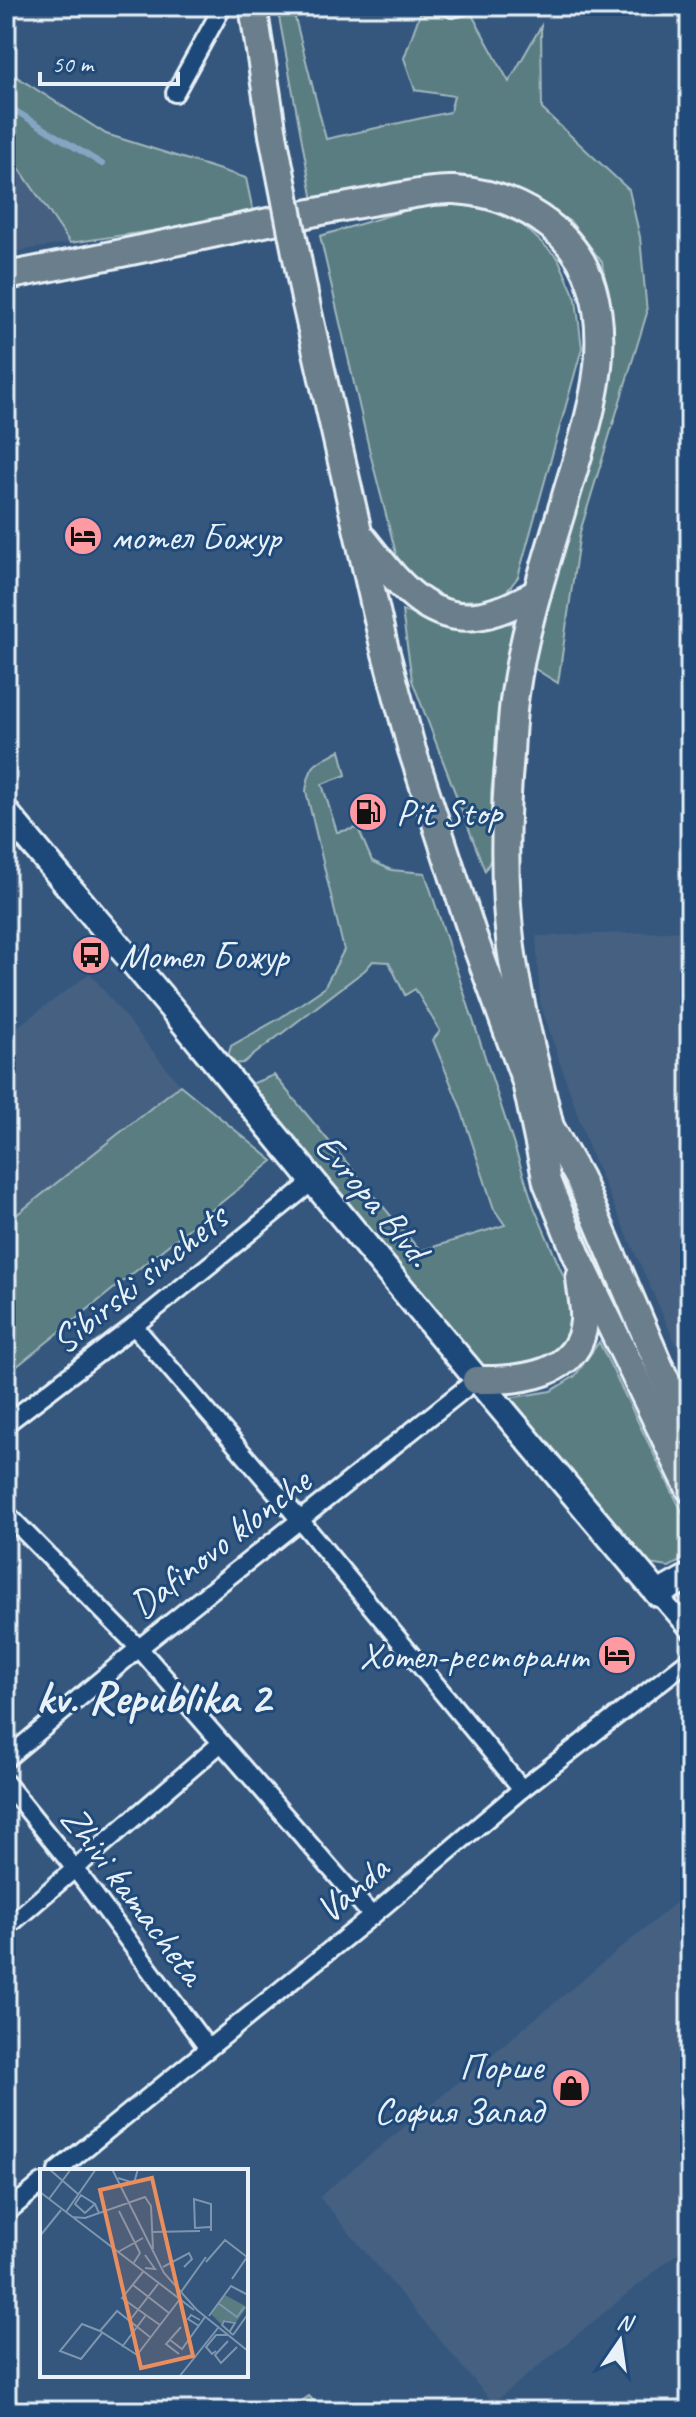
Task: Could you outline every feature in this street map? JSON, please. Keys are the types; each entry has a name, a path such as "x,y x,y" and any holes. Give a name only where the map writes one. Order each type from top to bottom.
{"main road":[{"path":"253,6 273,135 306,304 384,646 412,750 474,939 526,1082 547,1182 578,1258 690,1489"},
{"path":"6,276 323,211 430,191 455,190 495,198 548,222 582,264 592,285 600,328 600,353 582,442 537,593 515,693 506,798 504,873 515,973 549,1123"},
{"path":"359,534 397,581 434,610 454,616 477,616 496,612 537,593"},
{"path":"526,1082 579,1178 690,1432"},
{"path":"476,1380 511,1381 541,1374 564,1362 578,1344 584,1322 578,1258"}],"street":[{"path":"175,93 223,6"},
{"path":"448,6 462,6"},
{"name":"Evropa Blvd.","path":"6,812 476,1380 690,1631"},
{"name":"Sibirski sinchets","path":"6,1424 134,1326 312,1182"},
{"path":"134,1326 300,1520 522,1789"},
{"name":"Dafinovo klonche","path":"6,1759 139,1648 476,1380"},
{"path":"6,1513 139,1648 372,1916"},
{"path":"658,1594 690,1576"},
{"name":"Vanda","path":"59,2169 372,1916 522,1789 690,1659"},
{"path":"6,1928 221,1743"},
{"name":"Zhivi kamacheta","path":"6,1783 76,1870 207,2047"},
{"path":"6,2213 40,2185"}],"shaded area":[{"path":"6,155 19,168 70,243 6,253"},
{"path":"690,931 690,1376 591,1154 540,1003 536,936"},
{"path":"90,973 180,1085 6,1223 6,1035"},
{"name":"Порше София Запад","path":"690,1891 690,2243 493,2403 319,2197"}],"green space":[{"path":"277,6 292,6 326,139 450,112 454,96 415,90 404,58 422,8 471,13 509,82 541,26 542,109 629,190 640,237 647,313 580,532 558,683 532,667 536,640 594,428 614,333 602,262 571,222 520,191 470,181 313,201"},
{"path":"6,70 106,134 246,178 254,216 70,243 19,168 6,155"},
{"path":"437,201 489,210 523,225 558,258 576,299 582,348 518,577 504,595 480,600 456,601 429,595 400,569 320,236"},
{"path":"402,611 458,623 514,623 500,709 491,794 493,855 485,871 412,680"},
{"path":"340,750 346,775 322,784 337,832 358,828 372,861 391,870 425,873 534,1207 575,1303 570,1333 549,1358 521,1369 483,1366 251,1084 274,1075 420,1251 505,1225 494,1209 460,1106 433,1040 440,1031 415,989 405,995 389,962 373,961 243,1063 233,1064 228,1056 231,1046 324,988 344,950 306,791 316,764"},
{"path":"180,1085 273,1161 6,1375 6,1223"},
{"path":"599,1342 690,1528 690,1556 669,1567 648,1564 509,1398 551,1391 575,1376"},
{"path":"309,2396 323,2411 287,2411"}],"waterway":[{"path":"6,105 102,164"}],"place":[{"name":"мотел Божур","path":"83,536"},
{"name":"Pit Stop","path":"368,812"},
{"name":"Мотел Божур","path":"91,955"},
{"name":"Хотел-ресторант","path":"617,1655"},
{"name":"Порше София Запад","path":"571,2088"}],"district":[{"name":"kv. Republika 2","path":"153,1698"}]}
